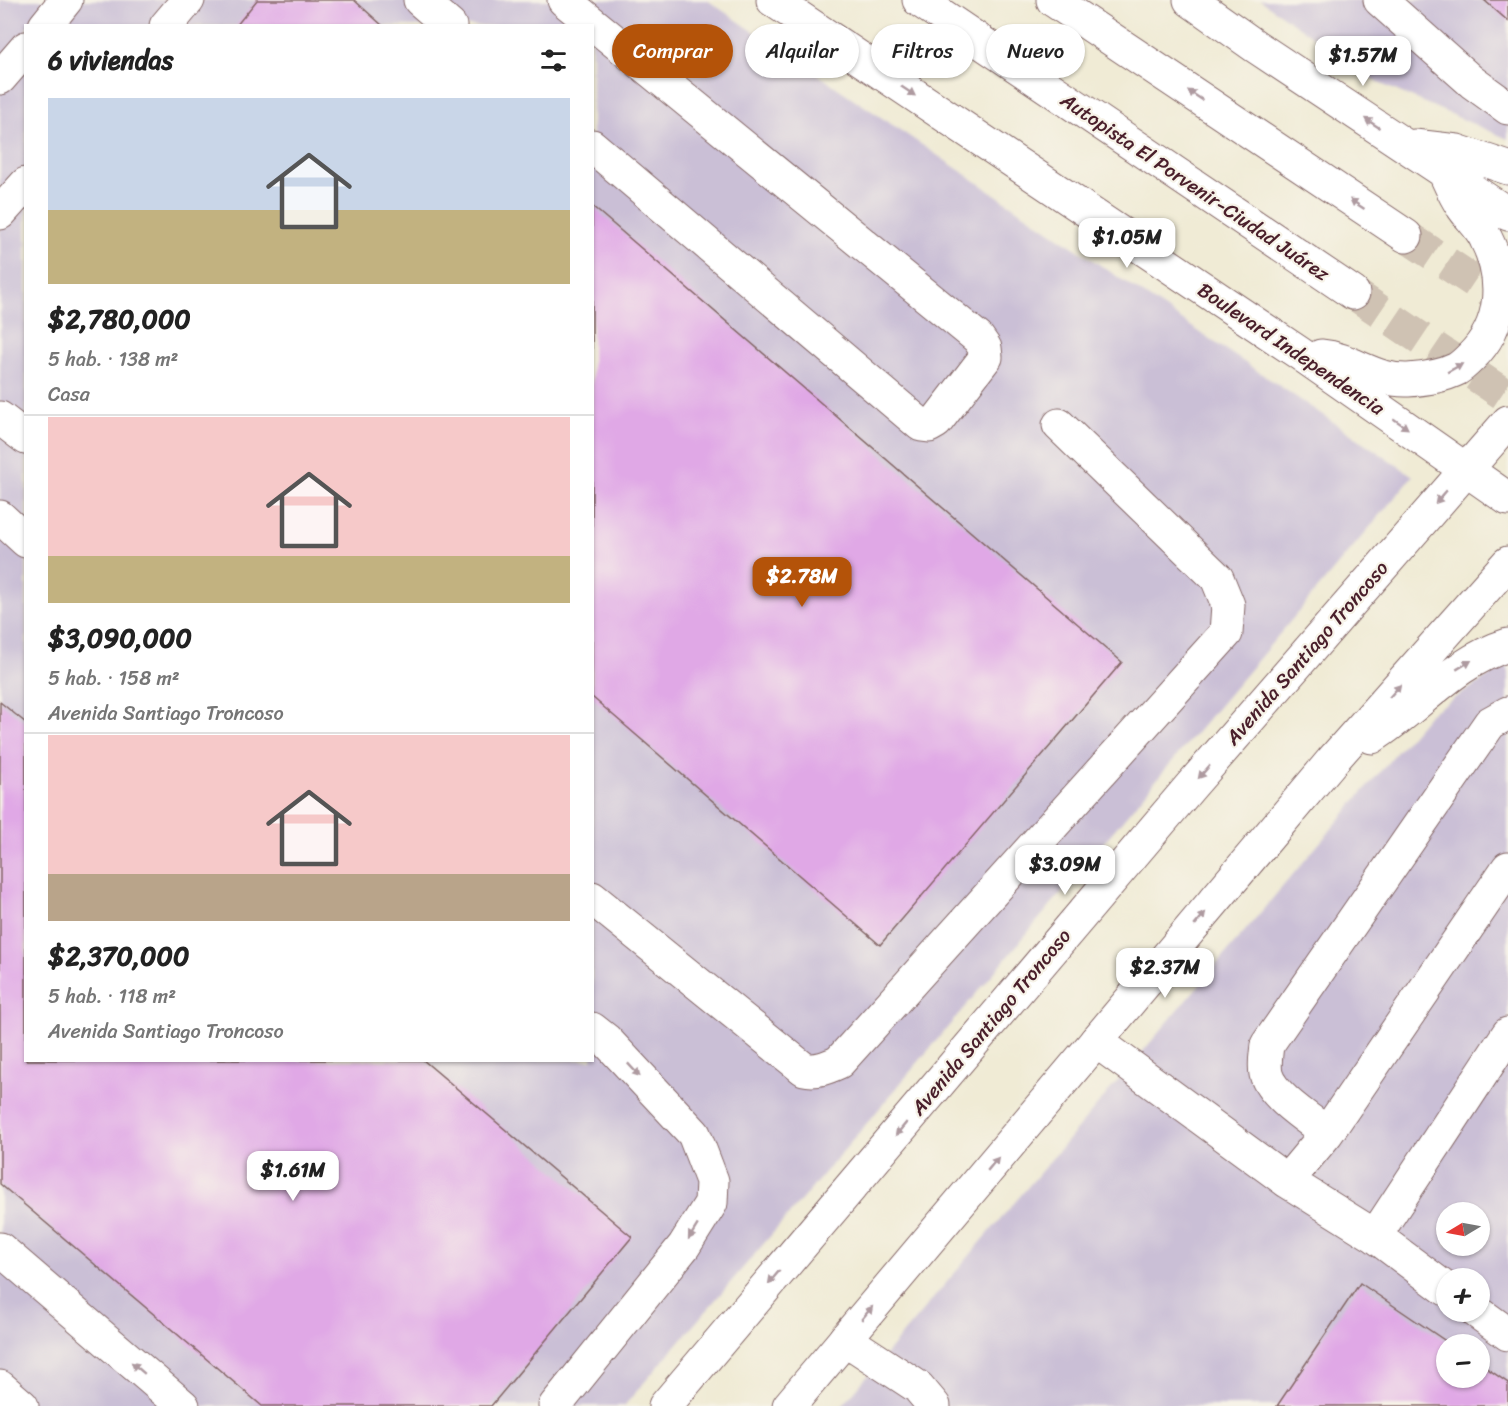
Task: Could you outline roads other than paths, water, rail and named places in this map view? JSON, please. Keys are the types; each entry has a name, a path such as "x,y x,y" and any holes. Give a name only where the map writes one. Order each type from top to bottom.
{"main road":[{"path":"47,24 66,0"},
{"path":"168,24 188,0"},
{"path":"420,0 448,24"},
{"path":"564,0 593,24"},
{"name":"Boulevard Independencia","path":"773,0 1299,353 1508,500"},
{"name":"Autopista El Porvenir-Ciudad Juárez","path":"919,0 1353,293"},
{"path":"1053,0 1406,236"},
{"path":"1190,0 1255,46 1508,214"},
{"path":"1380,0 1472,82 1508,108"},
{"path":"594,24 978,338 985,348 986,357 936,422 929,426 921,425 594,148"},
{"path":"0,78 24,50"},
{"path":"1406,146 1457,151 1508,168"},
{"path":"1299,353 1334,357 1378,377 1407,380 1437,376 1459,368 1480,348 1494,323 1500,291 1499,273 1486,237 1461,206 1443,169"},
{"path":"0,213 24,186"},
{"path":"0,418 24,436"},
{"name":"Avenida Santiago Troncoso","path":"665,1406 1191,788 1508,422"},
{"path":"594,900 804,1069 812,1071 840,1062 1226,633 1228,605 1217,578 1059,425"},
{"path":"0,517 24,539"},
{"path":"789,1406 1332,761 1508,563"},
{"path":"1332,761 1395,722 1453,672 1489,651 1508,645"},
{"path":"1327,1133 1275,1091 1267,1075 1265,1060 1267,1045 1490,723 1508,713"},
{"path":"1287,1181 1327,1133 1508,868"},
{"path":"555,1406 684,1246 711,1203 712,1181 694,1134 606,1040 594,1031"},
{"path":"1375,1236 1508,1034"},
{"path":"1096,1041 1287,1181 1375,1236 1436,1282"},
{"path":"0,1249 183,1406"},
{"path":"1490,1321 1508,1334"},
{"path":"845,1339 918,1388 933,1406"},
{"path":"0,1388 22,1406"}],"tunnel":[{"path":"1406,236 1508,304"},
{"path":"1353,293 1508,397"}]}
